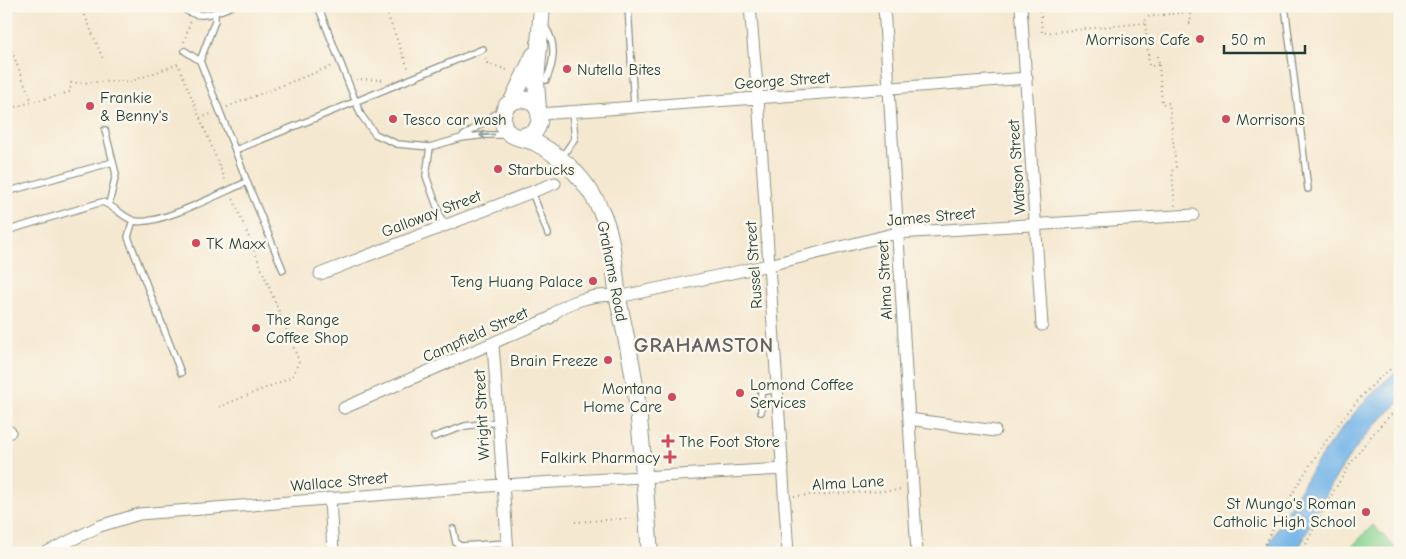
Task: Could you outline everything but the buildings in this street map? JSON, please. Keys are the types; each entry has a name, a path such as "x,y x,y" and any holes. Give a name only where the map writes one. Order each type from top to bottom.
{"main road":[{"name":"Grahams Road","path":"542,6 536,82 539,114 544,128 592,191 604,217 634,379 650,553"},
{"name":"Grahams Road","path":"510,103 539,44"},
{"path":"524,100 530,101 539,114 538,126 534,133 517,136 504,128 502,122 503,112 510,103 524,100"},
{"name":"Grahams Road","path":"517,136 551,151 579,175"}],"street":[{"name":"Russel Street","path":"750,6 758,98 788,553"},
{"name":"Alma Street","path":"884,6 917,553"},
{"name":"Watson Street","path":"1021,6 1042,326"},
{"name":"George Street","path":"539,114 1027,78"},
{"name":"Galloway Street","path":"320,274 555,183"},
{"name":"James Street","path":"618,297 769,265 897,233 1193,215"},
{"name":"Campfield Street","path":"344,408 493,344 550,318 554,312 584,299 608,294 618,297"},
{"name":"Wright Street","path":"493,344 501,485 507,548"},
{"path":"909,419 996,431"},
{"name":"Wallace Street","path":"45,553 100,526 139,514 501,485 644,479 783,470"},
{"path":"330,498 333,553"}],"lane":[{"path":"181,6 193,14 205,15 232,6"},
{"path":"318,6 357,103 367,124 375,134 397,144 430,147 461,138 486,135 517,136"},
{"path":"628,6 634,106"},
{"path":"1285,6 1308,189"},
{"path":"200,61 215,21 215,13"},
{"path":"541,25 545,27 550,35 554,59 546,80"},
{"path":"234,150 357,103 399,83 483,49"},
{"path":"183,51 200,61 282,270"},
{"path":"461,138 489,120 510,103"},
{"path":"564,154 575,138 573,119"},
{"path":"105,130 116,174 108,204"},
{"path":"430,147 426,176 444,226"},
{"path":"6,192 113,162"},
{"path":"6,231 94,203 108,204 132,220 143,222 159,219 247,182"},
{"path":"532,192 548,234"},
{"path":"132,220 128,237 181,373"},
{"path":"761,412 761,392 778,389"},
{"path":"434,437 465,426 498,422"},
{"path":"453,529 456,543 461,546 507,548"}],"path":[{"path":"81,6 103,59"},
{"path":"384,6 410,70 403,73"},
{"path":"1040,6 1042,33 1145,22"},
{"path":"1169,6 1170,14"},
{"path":"1159,65 1149,66 1145,22 1147,17 1190,12 1191,23 1187,23"},
{"path":"183,51 193,14"},
{"path":"6,37 32,102"},
{"path":"483,49 487,63 524,77"},
{"path":"1158,56 1162,104 1169,103 1176,167 1172,171 1176,216"},
{"path":"178,64 180,57"},
{"path":"200,118 341,63"},
{"path":"355,77 358,80 391,78"},
{"path":"1261,553 1281,511 1330,436 1374,384 1400,362"},
{"path":"1302,553 1348,467 1388,416 1400,407"},
{"name":"Alma Lane","path":"784,497 913,490"},
{"path":"575,522 647,517"}],"green space":[{"path":"1373,525 1400,553 1346,553"}],"water":[{"path":"1400,369 1400,402 1367,434 1340,471 1297,553 1265,553 1306,479 1341,429 1380,386"}],"place":[{"name":"Morrisons Cafe","path":"1200,39"},
{"name":"Nutella Bites","path":"567,69"},
{"name":"Frankie & Benny's","path":"90,106"},
{"name":"Tesco car wash","path":"393,119"},
{"name":"Morrisons","path":"1226,119"},
{"name":"Starbucks","path":"498,169"},
{"name":"TK Maxx","path":"196,243"},
{"name":"Teng Huang Palace","path":"593,281"},
{"name":"The Range Coffee Shop","path":"256,328"},
{"name":"Brain Freeze","path":"608,360"},
{"name":"Lomond Coffee Services","path":"740,393"},
{"name":"Montana Home Care","path":"672,397"},
{"name":"The Foot Store","path":"668,441"},
{"name":"Falkirk Pharmacy","path":"670,457"},
{"name":"St Mungo's Roman Catholic High School","path":"1366,512"}],"district":[{"name":"GRAHAMSTON","path":"704,345"}]}
